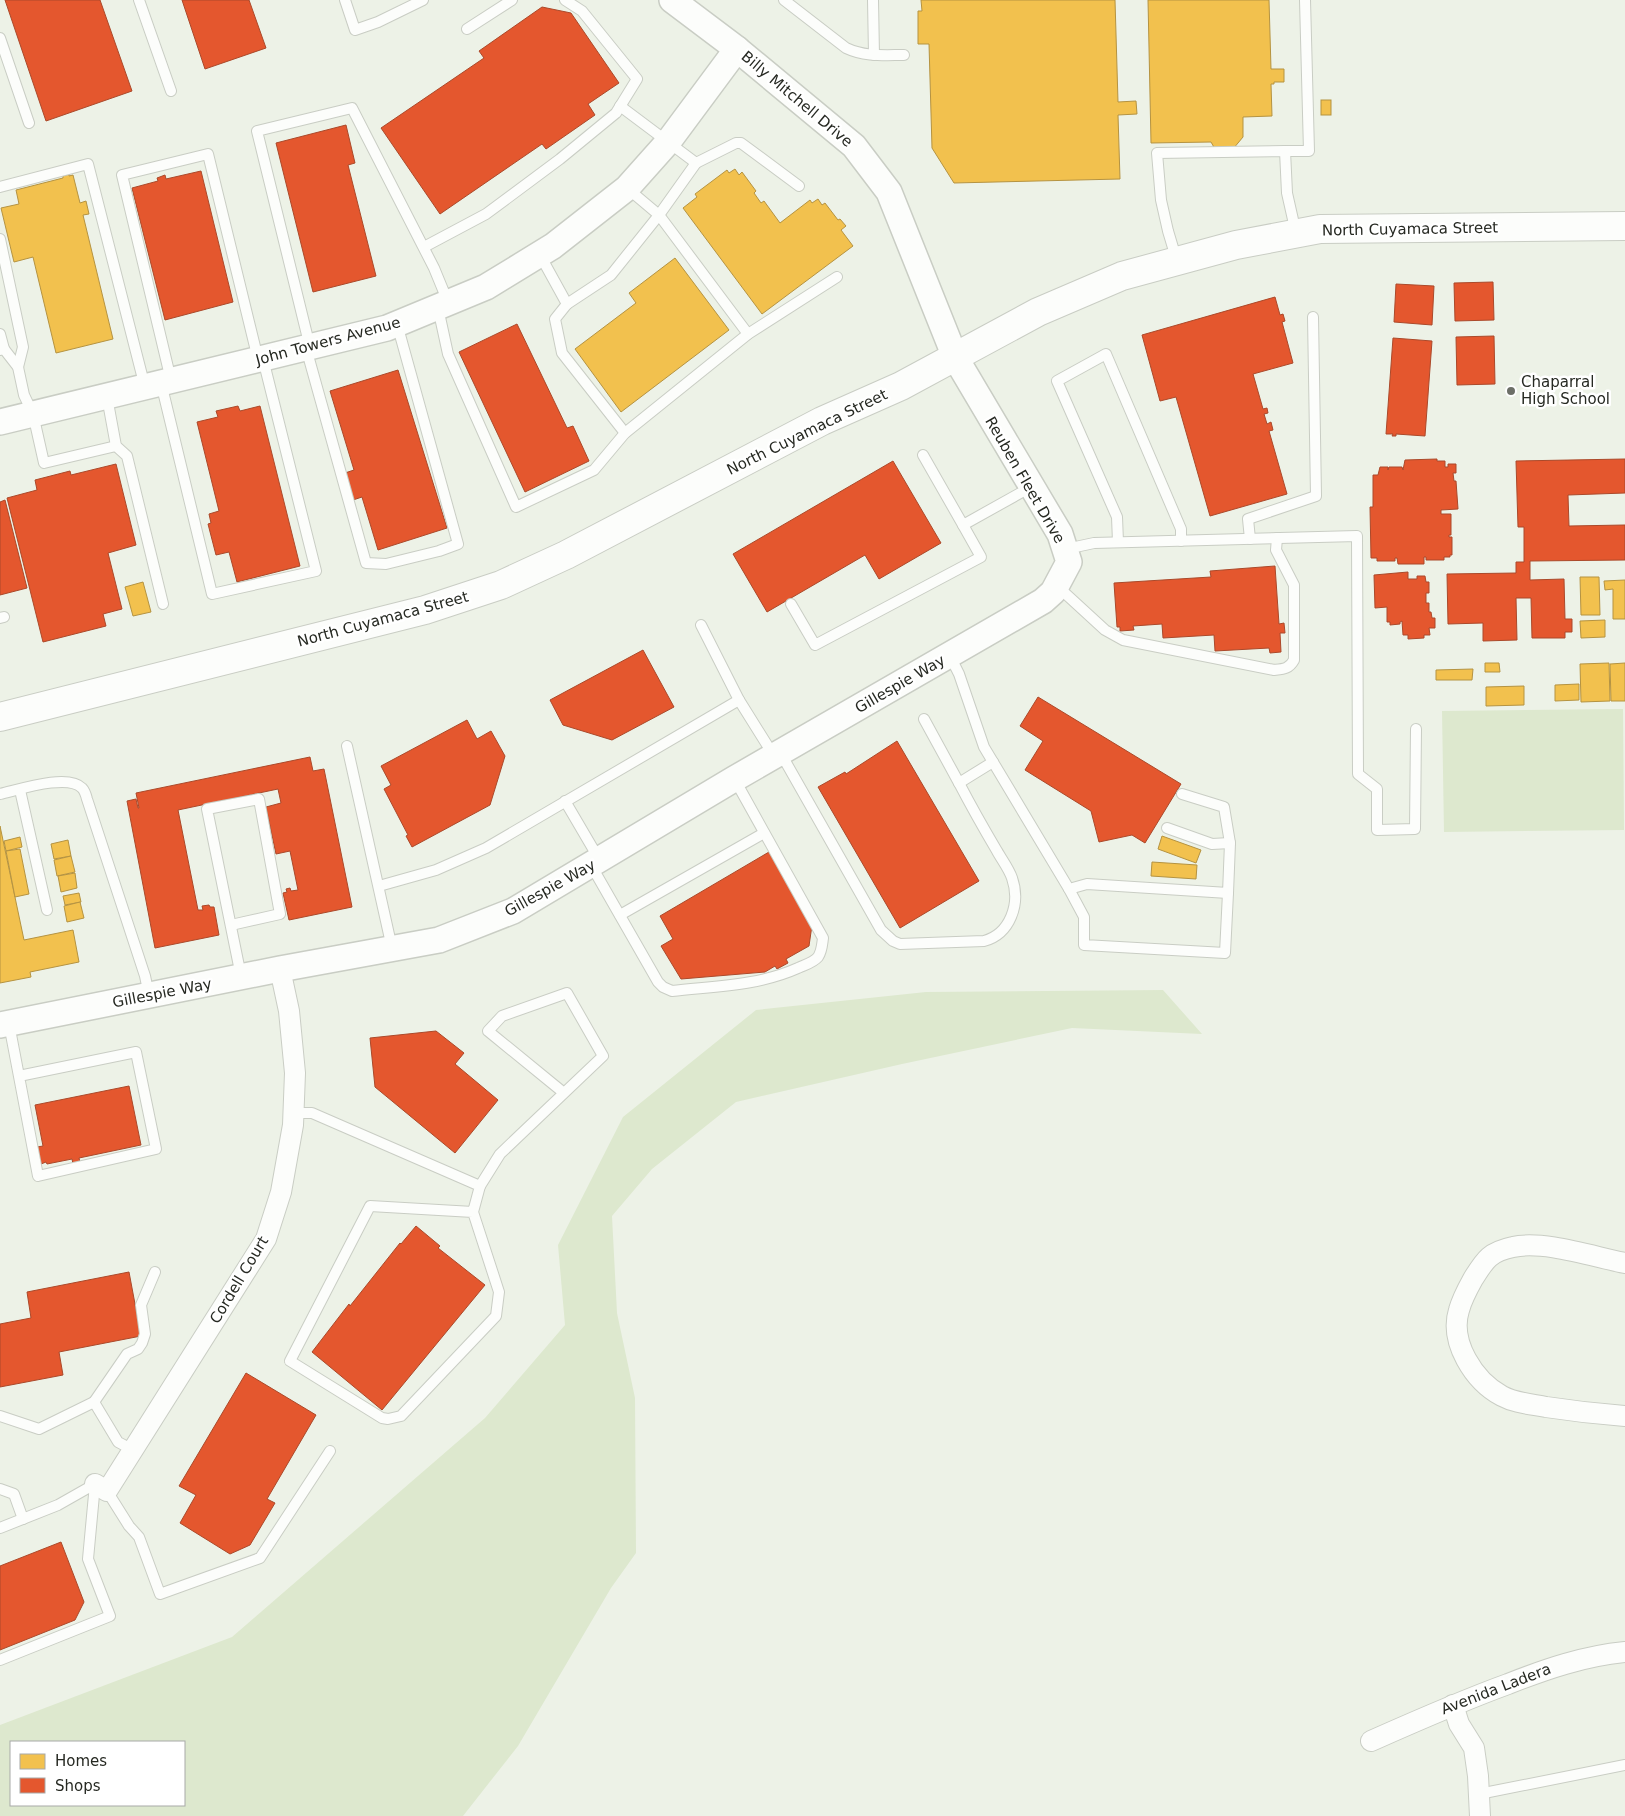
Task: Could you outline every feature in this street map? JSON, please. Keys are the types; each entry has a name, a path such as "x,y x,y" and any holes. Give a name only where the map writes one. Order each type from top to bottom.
{"main road":[{"name":"North Cuyamaca Street","path":"0,717 425,610 501,584 566,555 822,421 901,386 1038,312 1122,276 1236,245 1330,229 1625,226"}],"street":[{"name":"Billy Mitchell Drive","path":"672,0 737,49 854,146 889,192 955,357"},
{"name":"John Towers Avenue","path":"0,422 387,328 486,287 553,246 626,188 668,142 737,49"},
{"name":"Reuben Fleet Drive","path":"955,357 1060,534 1069,562 1049,593"},
{"name":"Gillespie Way","path":"4,1024 280,969 439,940 513,910 734,779 950,655 1049,593"},
{"name":"Cordell Court","path":"101,1487 133,1450 266,1239 281,1192 294,1125 295,1073 289,1011 280,969"},
{"path":"1625,1263 1562,1250 1526,1245 1499,1251 1487,1258 1468,1287 1458,1311 1458,1332 1463,1353 1478,1378 1490,1388 1517,1402 1625,1416"},
{"name":"Avenida Ladera","path":"1371,1741 1453,1705 1551,1667 1580,1659 1625,1652"},
{"path":"1453,1705 1459,1724 1474,1748 1478,1776 1480,1816"}],"lane":[{"path":"139,0 171,91"},
{"path":"345,0 354,30 378,22 423,0"},
{"path":"467,29 512,0"},
{"path":"424,247 486,214 560,160 616,113 637,79 582,11 565,0"},
{"path":"784,0 846,48 857,53 904,55"},
{"path":"873,0 874,55"},
{"path":"1177,261 1161,200 1157,153 1309,151 1306,0"},
{"path":"0,38 29,123"},
{"path":"620,106 696,163"},
{"path":"397,324 458,544 439,551 386,564 366,563 308,347 257,131 352,108 424,247 444,305 448,354 516,507 594,470 625,433 748,334 837,277"},
{"path":"625,433 562,353 555,319 567,304 611,275 659,215 696,163 736,142 741,143 799,186"},
{"path":"1285,151 1287,193 1296,234"},
{"path":"0,187 88,164 159,383 212,594 316,571 208,154 122,175 159,383"},
{"path":"626,188 659,215 748,334"},
{"path":"0,240 24,347 18,367 24,395 33,414 44,463 116,446"},
{"path":"539,254 567,304"},
{"path":"1250,539 1248,519 1316,496 1313,317"},
{"path":"0,334 2,349 18,367"},
{"path":"1118,542 1117,517 1057,381 1106,354 1181,529 1181,541"},
{"path":"107,396 116,446 127,456 163,604"},
{"path":"791,604 815,645 981,557 923,455"},
{"path":"963,525 1031,487"},
{"path":"1065,549 1094,543 1357,536 1358,774 1377,789 1377,830 1415,829 1416,729"},
{"path":"1049,593 1123,640 1274,670 1288,668 1294,660 1294,585 1276,550 1277,538"},
{"path":"701,625 739,700 777,754 881,930 893,941 900,944 984,941 1000,934 1010,922 1014,897 1012,879 924,718"},
{"path":"950,655 959,674 984,747 1084,917 1084,945 1225,953 1230,843 1224,807 1182,794"},
{"path":"378,886 427,873 486,848 739,700"},
{"path":"347,746 392,948"},
{"path":"959,783 993,762"},
{"path":"565,801 620,915 658,982 663,987 672,990 754,983 779,976 810,963 817,958 823,938 734,779"},
{"path":"0,794 68,781 82,788 149,996"},
{"path":"20,790 47,910"},
{"path":"230,925 280,914 259,799 208,809 230,925 241,977"},
{"path":"1168,828 1212,844 1230,843"},
{"path":"620,915 764,833"},
{"path":"1069,889 1087,884 1228,893"},
{"path":"473,1212 370,1206 290,1361 382,1418 388,1419 401,1416 496,1316 499,1292 473,1212 480,1186 500,1154 603,1056 566,993 502,1016 488,1031 564,1093"},
{"path":"4,1024 19,1076 38,1176 156,1149 136,1052 19,1076"},
{"path":"294,1113 312,1112 480,1186"},
{"path":"0,1416 40,1429 94,1402 127,1354 138,1349 142,1343 145,1334 141,1305 155,1272"},
{"path":"94,1402 118,1442 133,1450"},
{"path":"101,1487 138,1537 160,1594 260,1558 330,1451"},
{"path":"0,1528 101,1487"},
{"path":"0,1660 110,1616 88,1559 101,1487"},
{"path":"0,1488 14,1494 24,1519"},
{"path":"1479,1794 1625,1765"}],"green space":[{"path":"1623,709 1624,830 1444,832 1442,711"},
{"path":"1163,990 1202,1034 1072,1028 736,1102 652,1169 612,1216 617,1313 635,1398 636,1553 611,1588 518,1746 463,1816 0,1816 0,1725 232,1637 485,1418 565,1325 558,1245 623,1117 756,1010 926,992"}],"building: Homes":[{"path":"921,0 1115,0 1118,102 1136,101 1137,114 1118,115 1120,179 954,183 932,148 929,44 918,44 918,11 922,11"},
{"path":"1148,0 1269,0 1271,69 1284,69 1284,82 1274,82 1274,84 1271,84 1272,116 1243,117 1243,137 1233,149 1215,149 1211,142 1151,143"},
{"path":"1321,100 1331,100 1331,115 1321,115"},
{"path":"735,169 739,175 742,172 756,191 754,193 761,203 764,201 780,223 810,200 812,203 818,199 822,205 825,203 838,220 840,219 846,226 841,230 853,246 762,314 683,208 697,197 695,194 727,170 729,173"},
{"path":"69,174 69,176 73,175 80,203 86,201 89,214 83,215 113,339 56,353 33,257 14,262 1,208 19,204 16,190 63,178 63,176"},
{"path":"675,258 729,330 621,412 575,349 636,303 629,293"},
{"path":"1580,577 1599,577 1600,615 1581,615"},
{"path":"1625,580 1625,619 1613,619 1613,589 1605,590 1604,581"},
{"path":"143,582 151,612 133,616 125,587"},
{"path":"1605,620 1605,637 1581,638 1580,621"},
{"path":"1485,663 1499,663 1500,672 1485,672"},
{"path":"1609,663 1610,701 1581,702 1580,664"},
{"path":"1625,663 1625,701 1611,701 1610,664"},
{"path":"1473,669 1472,680 1436,680 1436,670"},
{"path":"1579,684 1579,700 1555,701 1555,685"},
{"path":"1524,686 1524,705 1486,706 1486,687"},
{"path":"0,826 24,940 73,930 79,962 30,972 31,977 0,983"},
{"path":"1162,836 1201,850 1196,863 1158,849"},
{"path":"20,837 22,847 6,851 4,841"},
{"path":"68,840 71,856 54,859 51,844"},
{"path":"20,849 29,894 15,897 6,851"},
{"path":"71,856 75,872 57,876 54,860"},
{"path":"1152,862 1197,865 1196,879 1151,876"},
{"path":"75,873 77,888 61,892 58,876"},
{"path":"79,893 81,902 65,905 63,896"},
{"path":"80,902 84,918 67,922 64,906"}],"building: Shops":[{"path":"5,0 100,0 132,91 46,121"},
{"path":"182,0 249,0 266,48 205,69"},
{"path":"542,7 571,13 619,83 588,104 595,115 546,149 542,144 440,214 381,128 484,58 479,51"},
{"path":"346,125 355,163 348,165 376,276 313,292 276,143"},
{"path":"201,171 233,302 165,320 132,188 158,181 157,178 165,175 166,179"},
{"path":"1493,282 1494,320 1455,321 1454,283"},
{"path":"1396,284 1434,286 1432,325 1394,322"},
{"path":"1275,297 1280,315 1283,314 1285,321 1282,322 1293,363 1253,374 1263,409 1267,408 1268,413 1264,414 1267,424 1271,422 1273,430 1269,431 1287,494 1210,516 1176,397 1160,401 1142,335"},
{"path":"517,324 567,428 573,426 589,461 525,492 459,352"},
{"path":"1494,336 1495,384 1457,385 1456,337"},
{"path":"1393,338 1432,341 1425,436 1396,434 1396,436 1392,436 1393,434 1386,434"},
{"path":"398,370 447,528 378,550 362,497 347,502 339,475 354,470 330,391"},
{"path":"238,406 240,411 260,406 300,566 237,582 229,552 216,555 208,524 211,523 209,514 219,511 197,422 218,417 216,411"},
{"path":"1437,459 1437,461 1445,461 1445,467 1448,467 1448,464 1456,464 1456,473 1453,473 1454,481 1456,481 1458,509 1441,510 1441,514 1451,514 1451,535 1449,537 1452,537 1452,555 1444,557 1444,560 1426,560 1426,557 1424,557 1424,564 1398,564 1397,558 1395,558 1395,561 1377,561 1377,558 1371,558 1370,507 1373,507 1373,475 1378,475 1380,467 1388,467 1388,470 1389,467 1402,467 1403,470 1405,460"},
{"path":"1625,459 1625,493 1568,495 1569,526 1625,525 1625,560 1530,561 1530,580 1564,579 1565,619 1572,619 1572,632 1565,632 1565,638 1532,638 1531,598 1516,598 1517,640 1483,641 1483,623 1448,624 1447,574 1516,573 1516,562 1524,562 1524,527 1518,527 1516,461"},
{"path":"893,461 941,543 879,579 865,555 767,612 733,554"},
{"path":"116,464 136,545 108,553 122,609 103,614 106,626 43,642 7,498 37,490 35,480 70,471 71,475"},
{"path":"5,500 27,588 0,595 0,502"},
{"path":"1275,566 1279,624 1284,623 1285,633 1280,633 1281,652 1270,653 1269,648 1215,651 1214,635 1163,638 1162,624 1133,626 1134,630 1120,631 1120,627 1117,627 1114,583 1211,577 1210,571"},
{"path":"1408,572 1408,579 1417,579 1417,576 1425,576 1426,582 1429,582 1429,593 1426,593 1426,603 1429,603 1429,612 1431,612 1432,618 1435,618 1435,628 1429,628 1430,635 1424,635 1424,638 1408,639 1408,635 1403,635 1402,621 1400,624 1390,625 1390,622 1387,622 1387,607 1375,608 1374,575"},
{"path":"643,650 674,707 612,740 563,725 550,700"},
{"path":"1038,697 1181,784 1145,843 1132,835 1099,842 1091,811 1025,770 1043,741 1020,726"},
{"path":"467,720 477,739 491,731 505,756 490,805 412,847 406,836 408,835 384,789 391,785 381,766"},
{"path":"897,741 979,881 900,928 818,787 845,772 846,774"},
{"path":"310,757 313,771 324,769 352,907 289,920 283,893 287,892 286,889 290,888 291,891 298,890 290,851 276,854 266,807 281,803 278,789 178,810 198,910 203,910 202,906 209,905 214,907 219,935 155,948 127,801 136,799 139,808 136,793"},
{"path":"769,852 812,925 809,946 786,959 788,963 777,969 775,966 765,972 681,979 661,946 673,939 660,916"},
{"path":"436,1031 464,1053 455,1064 498,1100 455,1153 375,1087 370,1038"},
{"path":"129,1086 141,1145 79,1158 81,1167 74,1169 72,1159 41,1164 37,1147 43,1146 35,1105"},
{"path":"416,1226 440,1246 438,1248 485,1285 382,1410 312,1352 349,1304 350,1306 400,1243"},
{"path":"129,1272 141,1336 59,1352 63,1375 0,1387 0,1324 31,1318 27,1292"},
{"path":"246,1373 316,1415 267,1499 275,1503 250,1545 230,1554 180,1523 196,1495 179,1486"},
{"path":"61,1542 84,1602 75,1620 0,1650 0,1566"}],"place":[{"name":"Chaparral High School","path":"1511,391"}]}
